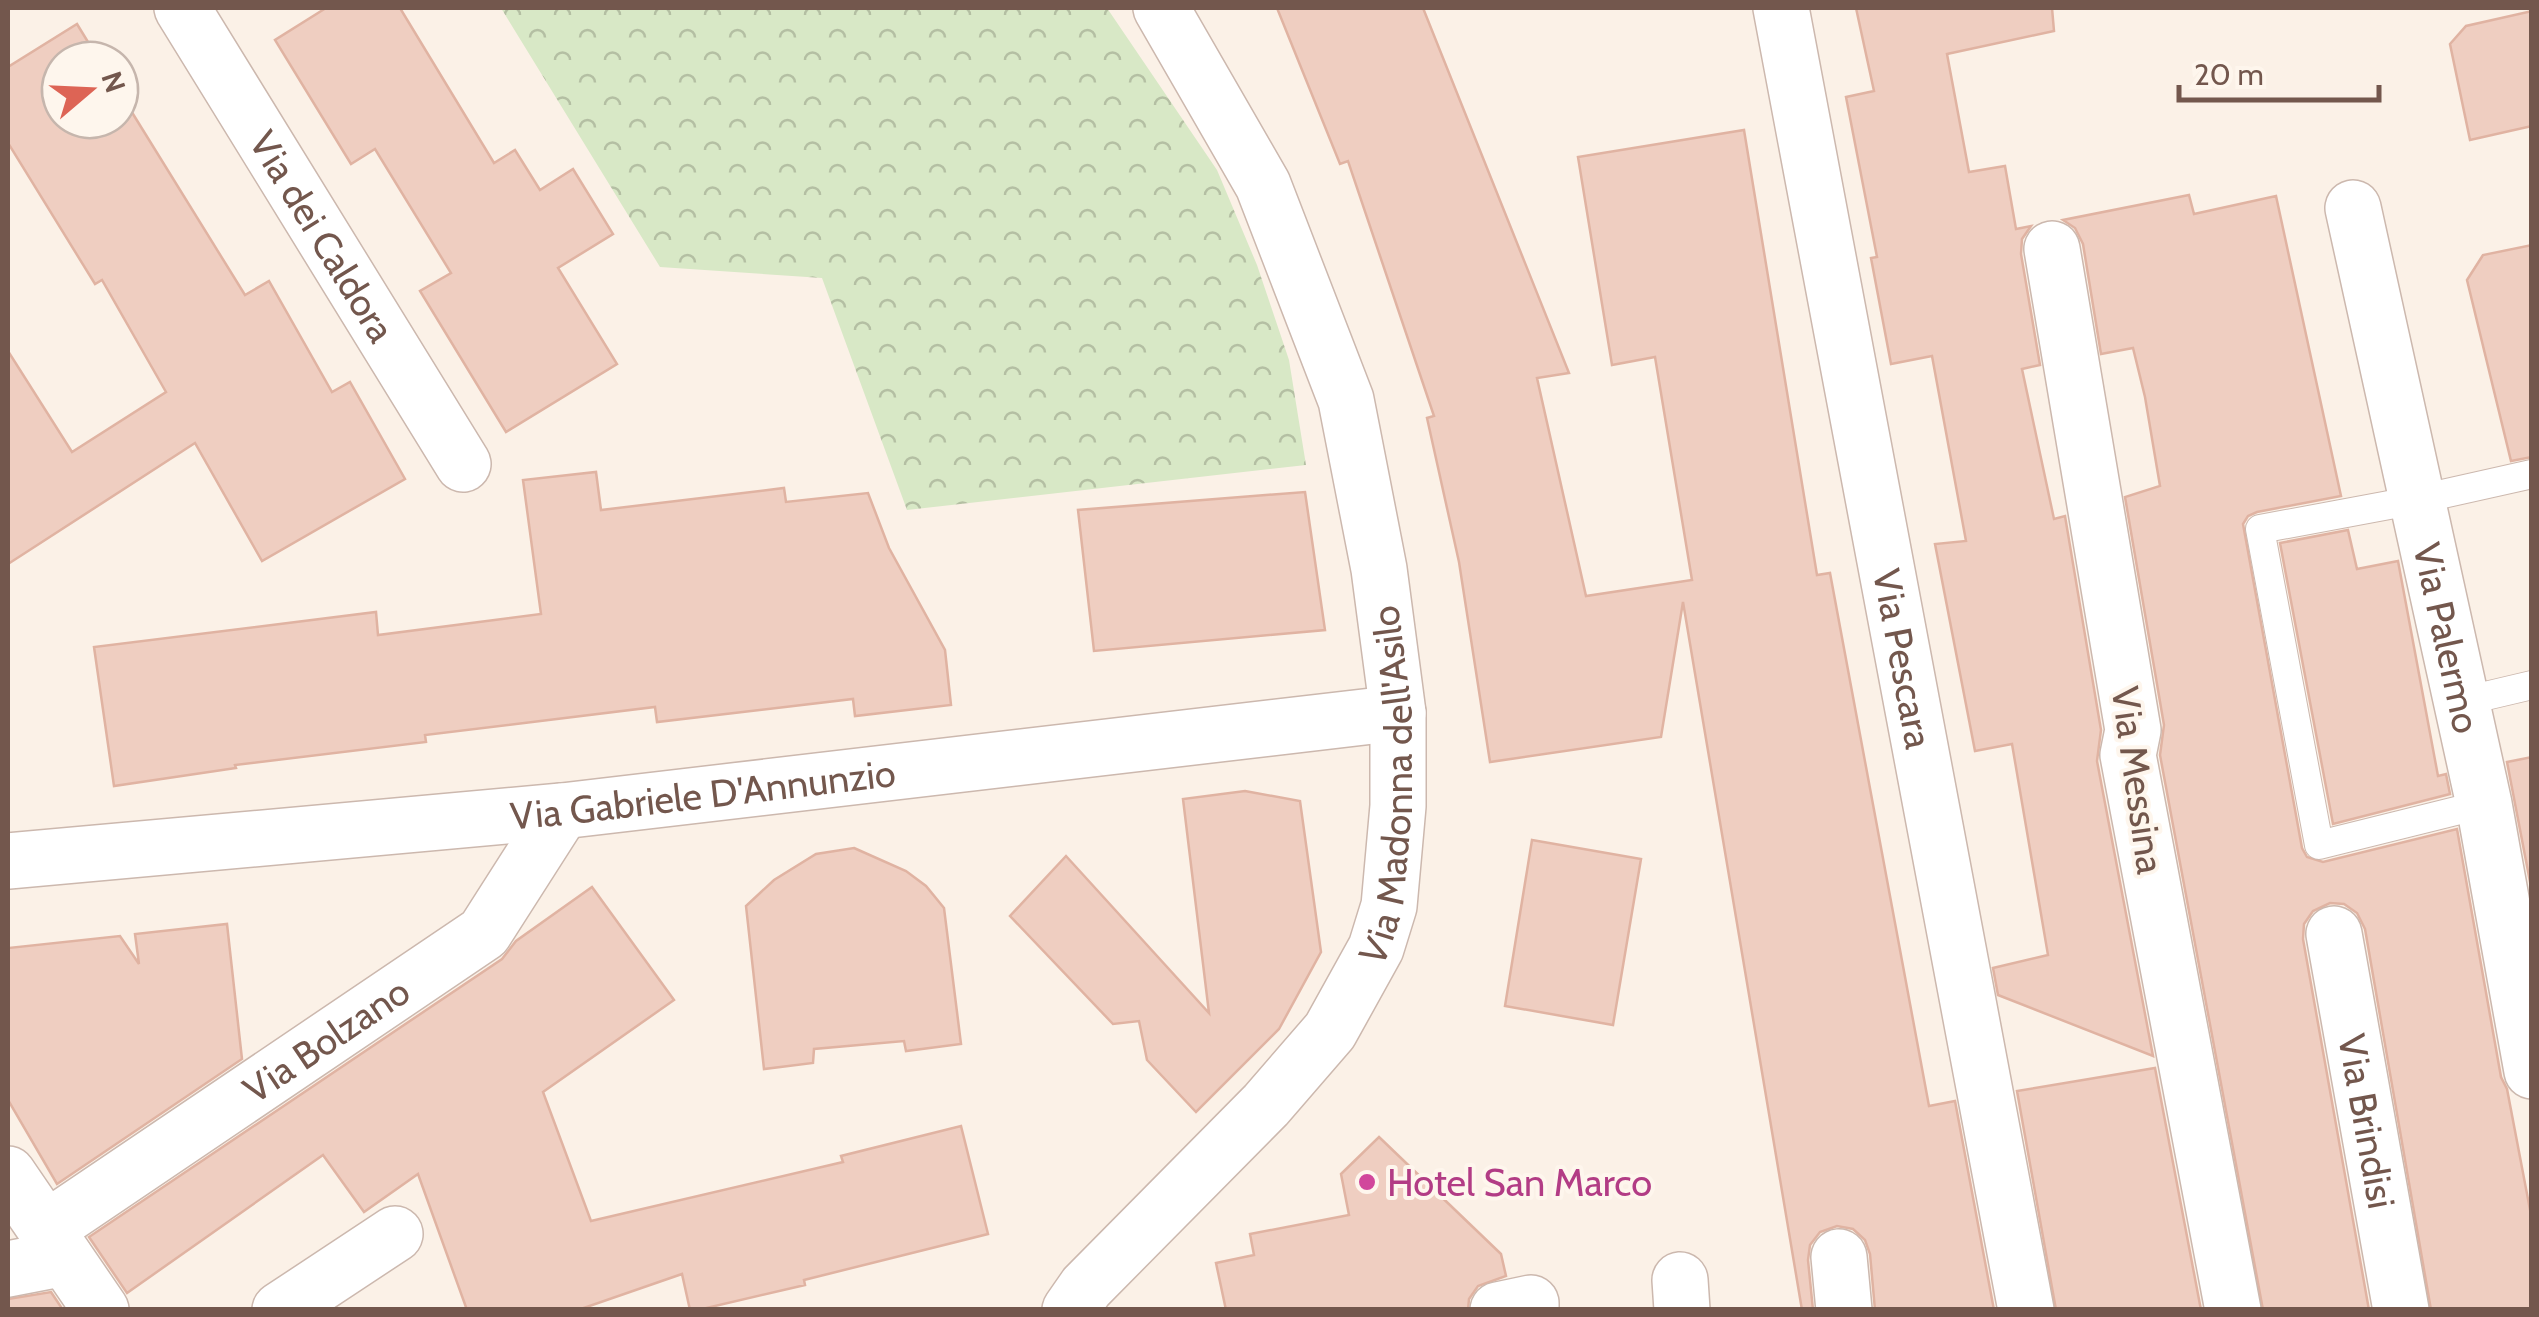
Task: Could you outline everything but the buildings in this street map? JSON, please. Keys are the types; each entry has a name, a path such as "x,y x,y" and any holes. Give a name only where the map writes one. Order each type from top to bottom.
{"street":[{"name":"Via dei Caldora","path":"182,8 464,464"},
{"name":"Via Madonna dell'Asilo","path":"1070,1310 1086,1287 1266,1105 1330,1031 1376,948 1390,906 1398,806 1398,712 1379,569 1346,400 1263,185 1161,8"},
{"name":"Via Pescara","path":"1781,8 2026,1310"},
{"name":"Via Palermo","path":"2353,208 2484,804 2532,1071"},
{"name":"Via Messina","path":"2052,249 2133,730 2128,755 2233,1310"},
{"name":"Via Gabriele D'Annunzio","path":"8,861 562,811 1398,712"},
{"name":"Via Bolzano","path":"55,1244 484,933 562,811"},
{"name":"Via Brindisi","path":"2334,934 2401,1310"},
{"path":"8,1174 100,1310"},
{"path":"280,1310 395,1234"},
{"path":"8,1269 55,1244"},
{"path":"1498,1310 1531,1303 1531,1310"}],"lane":[{"path":"2484,804 2320,845 2260,529 2532,474"},
{"path":"2460,702 2532,685"}],"green space":[{"path":"501,8 1107,8 1217,170 1257,265 1289,360 1306,465 907,510 822,278 660,267"}],"place":[{"name":"Hotel San Marco","path":"1367,1182"}]}
